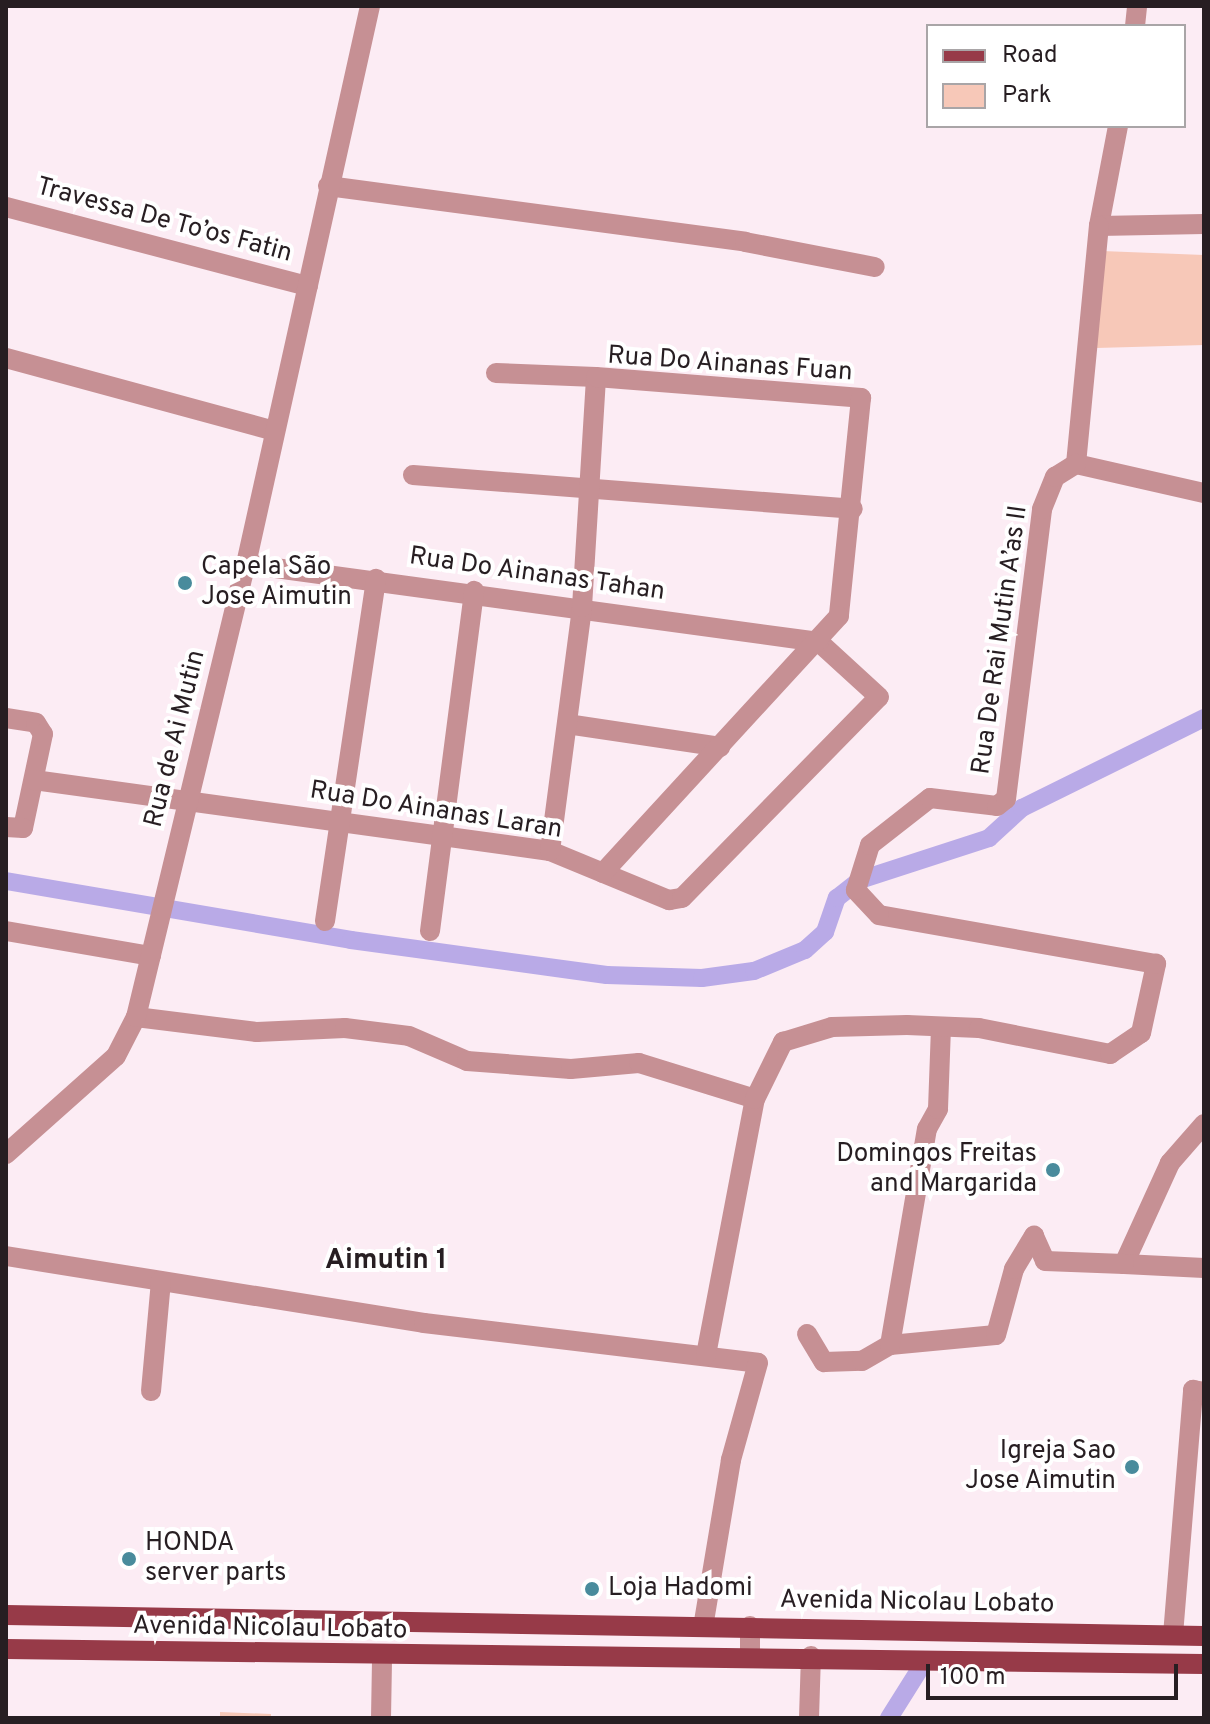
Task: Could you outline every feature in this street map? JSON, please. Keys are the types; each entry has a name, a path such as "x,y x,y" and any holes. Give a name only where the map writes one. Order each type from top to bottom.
{"main road":[{"name":"Avenida Nicolau Lobato","path":"6,1615 1204,1636"},
{"name":"Avenida Nicolau Lobato","path":"6,1649 382,1658 811,1656 1204,1664"}],"street":[{"name":"Rua de Ai Mutin","path":"6,1154 116,1056 136,1017 246,564 271,430 308,286 370,6"},
{"path":"1118,128 1099,226 1076,464 1204,493"},
{"path":"328,186 745,242 875,267"},
{"name":"Travessa De To’os Fatin","path":"6,207 308,286"},
{"path":"1099,226 1204,224"},
{"path":"6,358 271,430"},
{"path":"496,373 596,377"},
{"name":"Rua Do Ainanas Fuan","path":"550,851 582,607 596,377 861,398 846,589 839,616 819,642 603,873"},
{"name":"Rua De Rai Mutin A’as II","path":"706,1355 755,1099 783,1042 832,1027 941,1027 1110,1054 1141,1033 1156,964 879,915 858,880 870,845 930,798 997,806 1006,799 1042,509 1055,477 1076,464"},
{"path":"413,475 589,492 853,509"},
{"name":"Rua Do Ainanas Tahan","path":"246,564 474,591 819,642"},
{"path":"325,921 344,820 376,579"},
{"path":"430,931 474,591"},
{"name":"Rua Do Ainanas Laran","path":"34,780 344,820 550,851 669,900 682,898 879,697 819,642"},
{"path":"6,718 42,726 23,828 6,827"},
{"path":"567,724 720,747"},
{"path":"6,931 151,956"},
{"path":"136,1017 257,1032 345,1028 409,1036 467,1061 571,1069 639,1063 755,1099"},
{"path":"890,1345 927,1129 938,1109 941,1027"},
{"path":"1124,1264 1170,1163 1204,1124"},
{"path":"807,1334 824,1362 862,1361 890,1345 996,1335 1014,1269 1034,1236 1045,1261 1204,1268"},
{"path":"6,1256 424,1323 758,1363 731,1460 703,1627"},
{"path":"151,1391 161,1281"},
{"path":"1173,1635 1193,1390 1204,1392"},
{"path":"750,1626 750,1656"},
{"path":"809,1718 811,1656"},
{"path":"381,1718 382,1658"}],"green space":[{"path":"1102,251 1204,255 1204,345 1096,348"},
{"path":"220,1712 271,1714 271,1718 220,1718"}],"waterway":[{"path":"6,881 351,940 607,975 702,978 754,971 805,950 825,932 837,898 860,880 989,838 1022,808 1204,718"},
{"path":"889,1718 918,1672"}],"place":[{"name":"Capela São Jose Aimutin","path":"185,583"},
{"name":"Domingos Freitas and Margarida","path":"1053,1170"},
{"name":"Igreja Sao Jose Aimutin","path":"1132,1467"},
{"name":"HONDA server parts","path":"129,1559"},
{"name":"Loja Hadomi","path":"592,1589"}],"district":[{"name":"Aimutin 1","path":"386,1261"}]}
